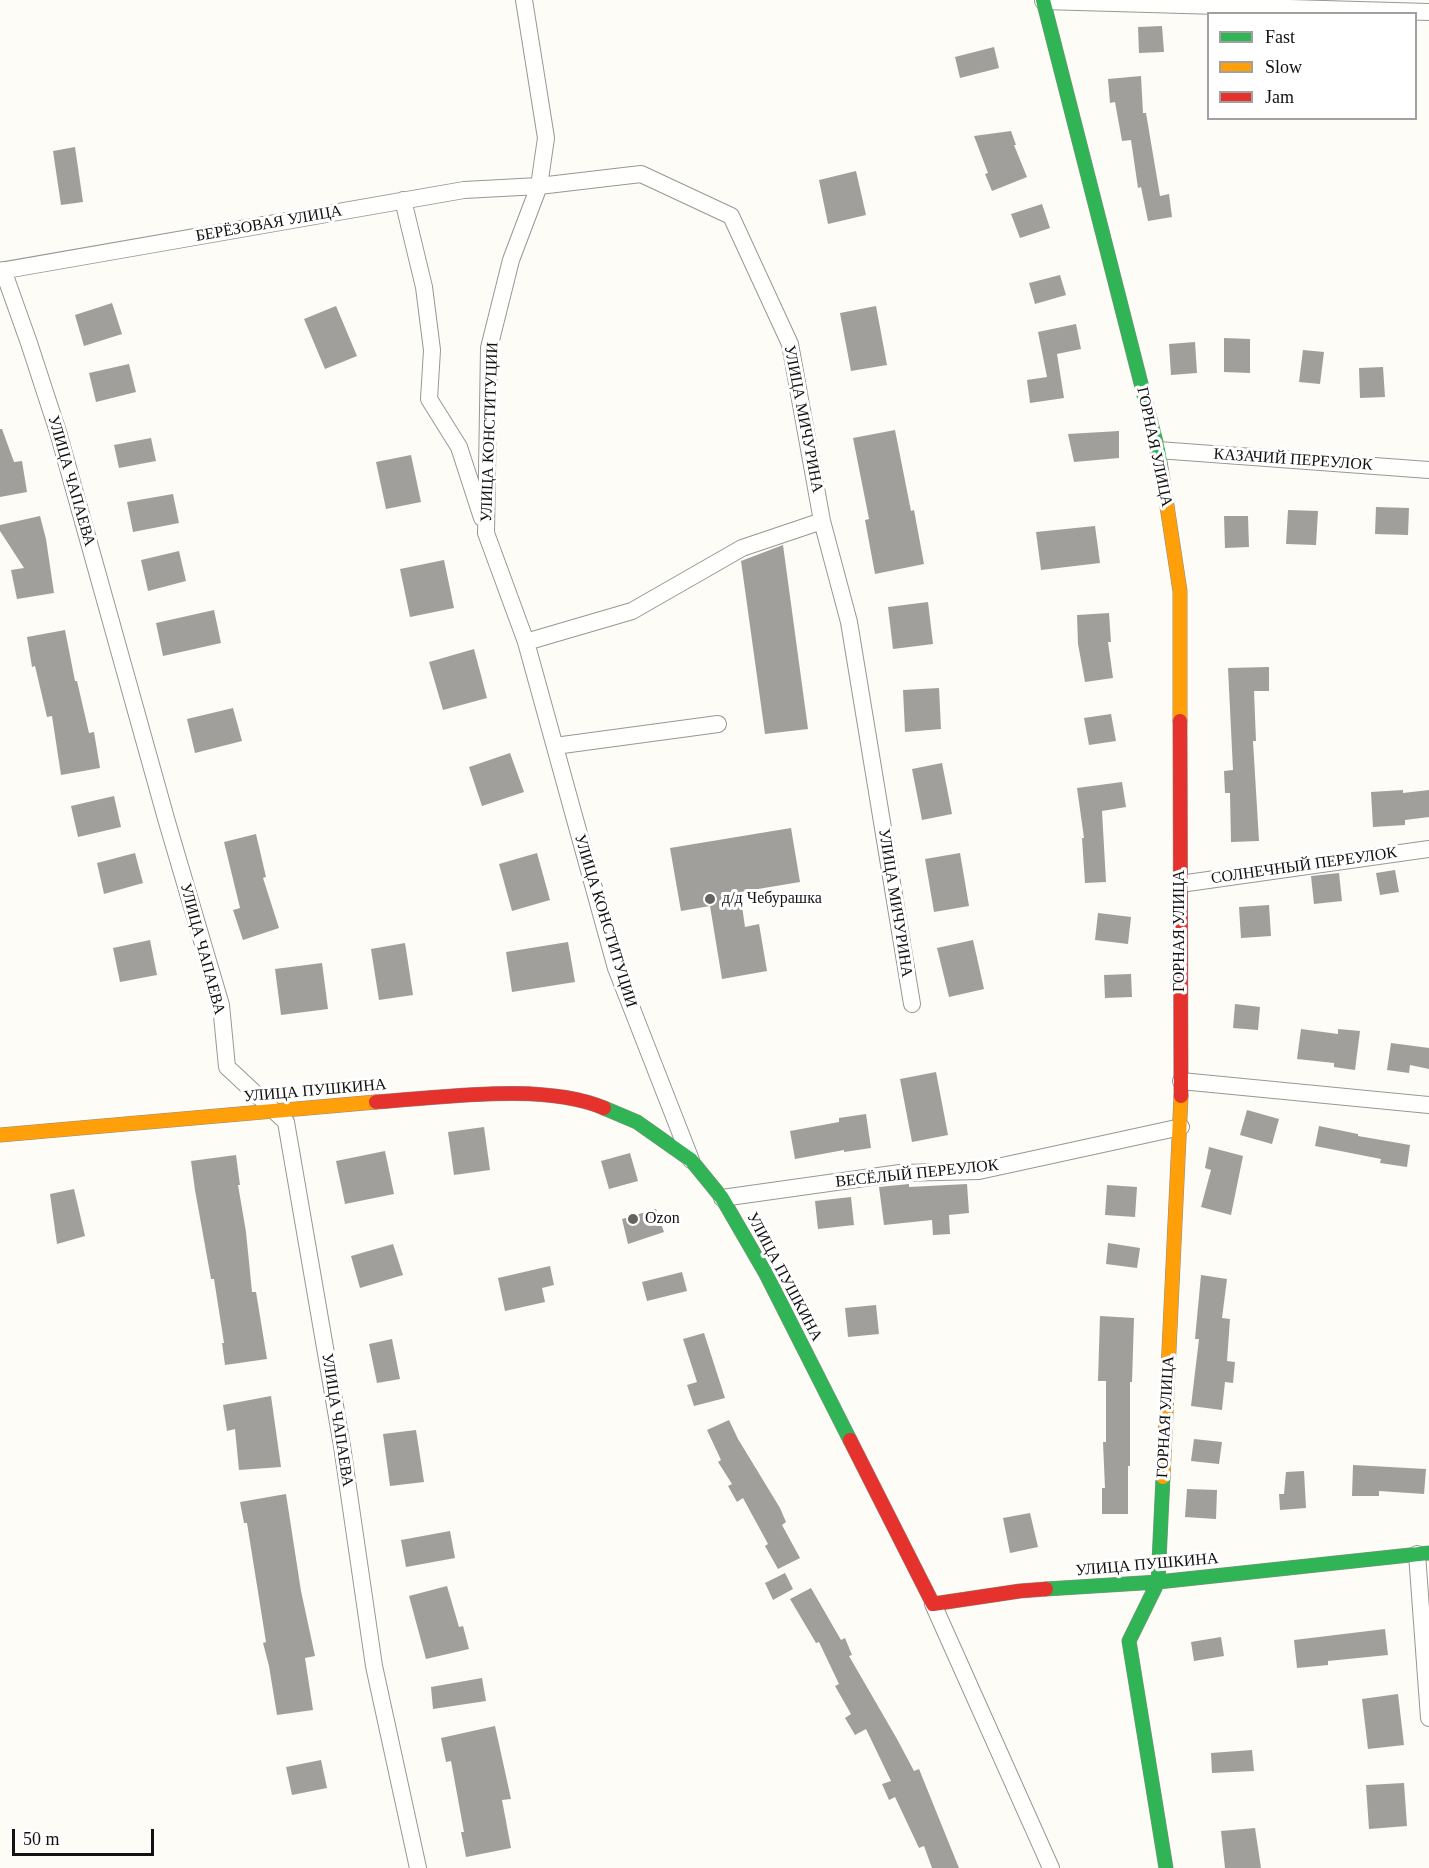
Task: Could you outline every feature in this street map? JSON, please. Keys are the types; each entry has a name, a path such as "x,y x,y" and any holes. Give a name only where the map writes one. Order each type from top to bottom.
{"street":[{"path":"524,0 546,138 539,186"},
{"path":"1043,0 1429,12"},
{"name":"ГОРНАЯ УЛИЦА","path":"1043,0 1158,450 1179,591 1181,1127 1158,1582 1129,1641 1166,1868"},
{"name":"УЛИЦА МИЧУРИНА","path":"539,186 642,174 731,216 790,344 822,521 849,622 912,1004"},
{"name":"БЕРЁЗОВАЯ УЛИЦА","path":"2,271 464,190 539,186"},
{"name":"УЛИЦА КОНСТИТУЦИИ","path":"539,186 511,260 489,348 486,533 526,642 616,968 691,1160"},
{"path":"403,200 424,287 432,350 429,399 459,447 486,533"},
{"name":"УЛИЦА ЧАПАЕВА","path":"2,271 29,343 58,432 220,1005 227,1067 286,1122 342,1446 374,1666 418,1868"},
{"name":"КАЗАЧИЙ ПЕРЕУЛОК","path":"1158,450 1429,470"},
{"path":"526,642 632,611 742,548 822,521"},
{"path":"555,746 718,724"},
{"name":"СОЛНЕЧНЫЙ ПЕРЕУЛОК","path":"1180,884 1429,849"},
{"path":"1181,1081 1429,1105"},
{"name":"УЛИЦА ПУШКИНА","path":"0,1135 274,1110 476,1095 542,1094 592,1103 637,1122 691,1160 723,1198 766,1274 933,1604 1020,1591 1158,1582 1423,1554"},
{"name":"ВЕСЁЛЫЙ ПЕРЕУЛОК","path":"723,1198 900,1173 979,1171 1181,1127"},
{"path":"1423,1554 1429,1718"},
{"path":"933,1604 1051,1868"}],"building":[{"path":"1162,26 1164,52 1139,53 1138,27"},
{"path":"994,47 999,68 960,78 955,57"},
{"path":"1141,76 1143,113 1146,113 1160,196 1169,194 1172,217 1148,221 1141,187 1138,188 1131,140 1122,141 1115,102 1110,103 1108,79"},
{"path":"1011,131 1027,177 992,191 974,136"},
{"path":"75,147 83,202 61,205 53,151"},
{"path":"856,171 866,215 828,224 819,180"},
{"path":"1042,204 1050,228 1020,238 1011,214"},
{"path":"1060,275 1066,295 1035,304 1029,283"},
{"path":"112,303 122,334 84,346 75,315"},
{"path":"336,306 357,356 325,369 304,319"},
{"path":"876,306 887,365 851,371 840,313"},
{"path":"1076,324 1081,349 1057,354 1064,398 1030,403 1027,380 1047,377 1038,332"},
{"path":"1224,338 1250,339 1250,373 1224,372"},
{"path":"1195,342 1197,373 1171,375 1169,344"},
{"path":"1303,350 1324,352 1320,384 1299,382"},
{"path":"129,364 136,392 96,402 89,373"},
{"path":"1383,367 1385,397 1360,398 1359,368"},
{"path":"0,429 2,429 14,462 22,461 27,492 0,497"},
{"path":"895,430 924,564 875,574 865,520 869,519 853,438"},
{"path":"1119,431 1119,458 1074,462 1068,434"},
{"path":"151,438 156,461 119,468 114,445"},
{"path":"411,455 421,502 386,509 376,462"},
{"path":"173,494 179,523 133,532 127,502"},
{"path":"1376,507 1409,508 1408,535 1375,534"},
{"path":"1288,510 1318,511 1316,545 1286,544"},
{"path":"40,516 54,593 17,599 11,570 24,568 0,531 0,525"},
{"path":"1224,516 1248,516 1249,547 1225,548"},
{"path":"1095,526 1100,563 1041,570 1036,532"},
{"path":"783,545 808,729 765,734 741,561"},
{"path":"179,551 186,581 148,591 141,560"},
{"path":"444,560 454,608 410,617 400,569"},
{"path":"928,602 933,644 893,649 888,607"},
{"path":"214,610 221,643 163,656 156,623"},
{"path":"1109,613 1111,642 1108,642 1113,678 1085,682 1078,644 1077,615"},
{"path":"65,630 75,681 77,681 89,733 94,732 100,768 61,775 52,716 47,717 35,666 32,667 27,637"},
{"path":"474,649 487,698 443,710 429,662"},
{"path":"1269,667 1269,691 1254,691 1256,741 1253,741 1259,841 1231,842 1230,793 1225,793 1224,771 1233,770 1228,668"},
{"path":"939,688 941,729 905,732 903,690"},
{"path":"233,708 242,741 195,753 187,719"},
{"path":"1111,714 1116,741 1089,745 1084,718"},
{"path":"510,753 524,792 482,806 469,767"},
{"path":"942,763 952,814 922,820 912,769"},
{"path":"1122,782 1126,807 1102,811 1106,882 1085,883 1082,838 1084,838 1077,788"},
{"path":"1403,790 1403,793 1429,790 1429,817 1405,820 1405,825 1373,827 1371,792"},
{"path":"114,796 121,827 78,837 71,806"},
{"name":"д/д Чебурашка","path":"791,828 800,882 740,892 745,927 759,924 767,971 722,979 710,906 681,911 670,848"},
{"path":"256,834 266,877 263,878 279,928 243,940 233,910 240,908 224,842"},
{"path":"135,853 143,883 104,894 97,863"},
{"path":"537,853 550,900 512,911 499,864"},
{"path":"960,853 969,906 934,912 925,859"},
{"path":"1395,870 1399,892 1380,895 1376,873"},
{"path":"1339,873 1342,901 1314,904 1311,876"},
{"path":"1269,905 1271,936 1241,938 1239,907"},
{"path":"1098,913 1131,917 1128,944 1095,940"},
{"path":"150,940 157,975 120,982 113,948"},
{"path":"973,940 984,989 949,997 937,948"},
{"path":"568,942 575,982 512,992 506,952"},
{"path":"405,943 413,995 379,1000 371,949"},
{"path":"322,963 328,1009 281,1015 275,969"},
{"path":"1131,974 1132,997 1105,998 1104,975"},
{"path":"1235,1004 1260,1007 1258,1030 1233,1028"},
{"path":"1301,1029 1338,1034 1338,1029 1360,1031 1355,1070 1334,1067 1334,1063 1297,1059"},
{"path":"1391,1043 1429,1048 1429,1069 1410,1065 1409,1073 1387,1070"},
{"path":"936,1072 948,1135 912,1142 900,1079"},
{"path":"1247,1110 1279,1119 1272,1144 1240,1135"},
{"path":"866,1114 871,1148 844,1152 844,1150 795,1159 790,1131 839,1122 839,1118"},
{"path":"1319,1126 1358,1134 1358,1136 1410,1145 1407,1167 1380,1163 1381,1159 1315,1146"},
{"path":"484,1127 490,1170 454,1175 448,1132"},
{"path":"1209,1147 1243,1156 1231,1215 1201,1207 1211,1170 1205,1168"},
{"path":"385,1151 394,1194 345,1204 336,1161"},
{"path":"630,1153 638,1181 609,1189 601,1161"},
{"path":"236,1155 252,1292 256,1292 267,1359 225,1365 214,1279 211,1279 191,1161"},
{"path":"909,1184 909,1187 967,1184 969,1213 949,1215 950,1234 933,1235 932,1220 884,1225 879,1187"},
{"path":"1107,1185 1137,1187 1135,1217 1105,1215"},
{"path":"74,1189 85,1236 57,1244 50,1194"},
{"path":"851,1197 854,1225 818,1229 815,1201"},
{"path":"656,1209 664,1232 628,1244 622,1219"},
{"path":"1108,1243 1140,1248 1137,1268 1106,1264"},
{"path":"393,1244 403,1275 360,1288 351,1256"},
{"path":"550,1266 554,1285 542,1288 545,1302 505,1311 498,1278"},
{"path":"682,1272 687,1291 647,1301 642,1282"},
{"path":"1201,1275 1227,1279 1222,1318 1230,1319 1227,1361 1235,1362 1233,1383 1225,1382 1222,1410 1191,1406 1199,1339 1195,1339"},
{"path":"876,1305 879,1334 848,1337 845,1308"},
{"path":"1100,1316 1134,1318 1132,1382 1130,1382 1128,1514 1102,1514 1102,1488 1105,1488 1103,1442 1106,1442 1106,1381 1098,1381"},
{"path":"704,1333 725,1398 694,1406 687,1385 697,1382 683,1339"},
{"path":"392,1339 400,1379 377,1383 369,1344"},
{"path":"271,1396 281,1467 239,1470 235,1429 227,1431 223,1405"},
{"path":"729,1420 780,1508 786,1522 782,1525 800,1558 778,1569 765,1546 768,1544 743,1498 737,1502 728,1486 732,1484 718,1462 721,1460 707,1430"},
{"path":"416,1430 424,1482 390,1486 383,1434"},
{"path":"1194,1439 1222,1442 1219,1464 1191,1461"},
{"path":"1353,1465 1426,1469 1424,1494 1379,1491 1379,1496 1352,1496"},
{"path":"1304,1471 1306,1508 1280,1510 1279,1494 1284,1494 1286,1472"},
{"path":"1187,1489 1217,1490 1216,1519 1185,1517"},
{"path":"286,1494 301,1591 315,1656 305,1658 313,1710 277,1715 263,1643 266,1642 247,1523 244,1523 240,1502"},
{"path":"1030,1513 1038,1547 1010,1553 1003,1518"},
{"path":"450,1531 455,1558 406,1567 401,1540"},
{"path":"785,1573 793,1589 773,1600 765,1583"},
{"path":"447,1586 459,1627 463,1626 469,1649 426,1659 409,1596"},
{"path":"811,1588 841,1640 845,1638 852,1655 849,1656 914,1771 919,1769 959,1868 932,1868 924,1846 919,1848 895,1797 889,1800 882,1784 891,1781 866,1729 855,1735 845,1718 851,1714 835,1686 839,1684 819,1642 816,1643 790,1599"},
{"path":"1385,1629 1388,1655 1328,1661 1328,1665 1297,1668 1294,1640"},
{"path":"1221,1637 1224,1656 1194,1661 1191,1642"},
{"path":"482,1678 486,1701 433,1709 431,1687"},
{"path":"1398,1694 1404,1745 1368,1749 1362,1699"},
{"path":"495,1726 511,1799 502,1800 511,1848 466,1857 461,1832 464,1832 451,1761 446,1762 441,1738"},
{"path":"1252,1750 1254,1771 1212,1773 1211,1753"},
{"path":"321,1760 327,1788 292,1795 286,1767"},
{"path":"1404,1783 1407,1826 1369,1829 1366,1785"},
{"path":"1255,1828 1261,1868 1225,1868 1221,1831"}],"traffic: fast":[{"path":"1043,0 1158,450 1163,480"},
{"path":"604,1108 637,1122 691,1160 722,1198 766,1274 850,1440"},
{"path":"1163,1477 1158,1582 1129,1641 1166,1868"},
{"path":"1046,1589 1158,1582 1429,1553"}],"traffic: slow":[{"path":"1163,480 1180,591 1180,721"},
{"path":"1163,1477 1181,1096"},
{"path":"0,1135 376,1102"}],"traffic: jam":[{"path":"1180,721 1181,1096"},
{"path":"376,1102 461,1095 522,1094 579,1100 604,1108"},
{"path":"850,1440 933,1604 1046,1589"}],"place":[{"name":"д/д Чебурашка","path":"710,899"},
{"name":"Ozon","path":"633,1219"}]}
